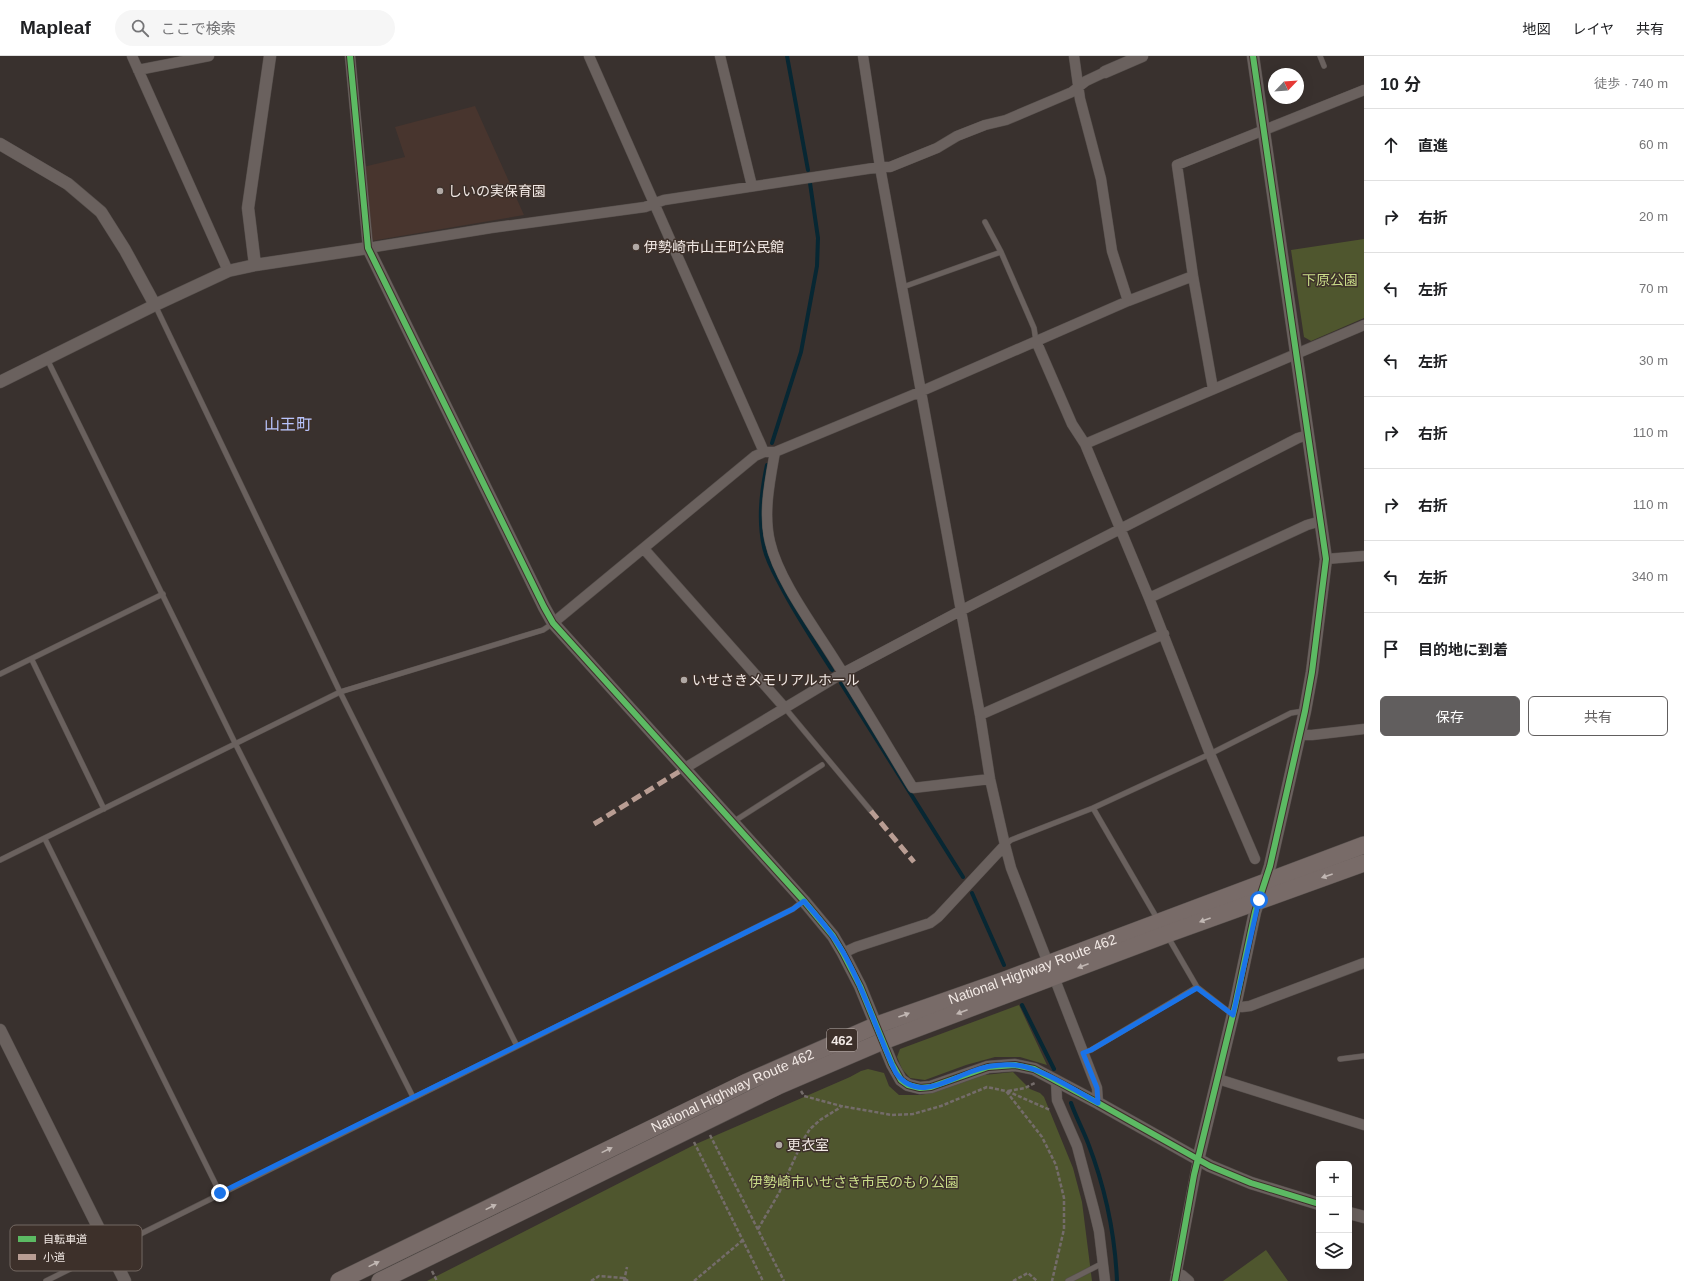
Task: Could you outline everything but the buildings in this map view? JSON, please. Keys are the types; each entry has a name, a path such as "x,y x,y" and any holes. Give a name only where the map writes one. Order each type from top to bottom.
{"highway":[{"name":"National Highway Route 462","path":"380,1281 778,1086 1051,970 1163,928 1265,882 1364,845"},
{"name":"National Highway Route 462","path":"1163,928 1259,900 1364,863"},
{"name":"National Highway Route 462","path":"339,1281 747,1082 877,1025 1051,970"}],"street":[{"path":"132,56 228,271"},
{"path":"138,70 209,56"},
{"path":"255,265 248,208 270,56"},
{"path":"350,56 368,248 553,623 804,901 833,936 860,986 896,1073 901,1080 920,1088 931,1087 975,1070 1001,1065 1025,1066 1098,1103 1198,1160 1251,1183 1316,1203"},
{"path":"589,56 764,452"},
{"path":"720,56 752,186"},
{"path":"863,56 880,167 962,610 990,779 1004,845 1011,868 1097,1088 1098,1103"},
{"path":"1074,56 1078,87 1101,179 1112,251 1128,301"},
{"path":"0,382 228,271 255,265 491,228 645,207 664,200 890,166 930,150 957,136 985,125 1006,120 1072,92 1086,81 1142,56"},
{"path":"1189,1281 1182,1275 1175,1277 1198,1160 1305,711 1313,664 1326,559 1253,56"},
{"path":"1213,389 1193,276 1177,165 1364,90"},
{"path":"0,144 68,184 101,212 125,250 155,306"},
{"path":"553,623 755,456 764,452 775,452 922,391 1128,301 1193,276"},
{"path":"1085,444 1364,325"},
{"path":"1036,341 1072,424 1085,444 1164,634 1210,754 1255,859"},
{"path":"685,768 843,673 1120,528 1298,438 1308,435"},
{"path":"775,452 769,493 768,513 769,541 773,554 795,598 843,673 913,788 990,779"},
{"path":"1149,598 1307,525 1321,521"},
{"path":"644,548 784,708"},
{"path":"1326,559 1364,556"},
{"path":"980,715 1164,634"},
{"path":"1299,735 1364,729"},
{"path":"843,953 856,947 930,922 938,917 1004,845"},
{"path":"1234,1010 1250,1006 1364,963"},
{"path":"0,1030 98,1225"},
{"path":"1218,1079 1364,1124"},
{"path":"1056,1081 1057,1100 1077,1146 1094,1210 1099,1231 1105,1281"},
{"path":"1352,1214 1364,1217"},
{"path":"120,1271 125,1281"}],"lane":[{"path":"1320,56 1324,66"},
{"path":"985,222 1001,252 1034,328 1036,341"},
{"path":"903,287 1001,252"},
{"path":"155,306 340,692 517,1046"},
{"path":"47,359 236,743 413,1097"},
{"path":"0,674 32,660 163,594"},
{"path":"0,860 340,692 543,630 553,623"},
{"path":"32,660 104,809"},
{"path":"784,708 871,811"},
{"path":"1004,845 1011,840 1093,808 1210,754 1291,713 1305,711"},
{"path":"733,822 822,765"},
{"path":"1093,808 1197,988 1234,1010"},
{"path":"45,839 220,1193"},
{"path":"142,1232 793,909 804,901"},
{"path":"1083,1053 1091,1050 1197,988"},
{"path":"1340,1059 1364,1056"},
{"path":"1068,1281 1103,1262"},
{"path":"46,1281 65,1271"}],"path":[{"path":"1006,1091 1025,1088 1038,1082"},
{"path":"800,1091 804,1096 841,1106 892,1114 913,1114 941,1106 987,1087 1006,1091 1034,1102 1048,1110 1054,1111"},
{"path":"1006,1091 1042,1137 1056,1165 1064,1198 1064,1229 1052,1281"},
{"path":"758,1230 779,1194 803,1140 820,1120 841,1106"},
{"path":"709,1132 784,1281"},
{"path":"692,1140 763,1281"},
{"path":"694,1281 743,1240"},
{"path":"624,1280 627,1267"},
{"path":"432,1270 437,1281"},
{"path":"1013,1281 1028,1273 1037,1281"},
{"path":"591,1281 599,1276 628,1281"}],"shaded area":[{"name":"しいの実保育園","path":"475,106 524,215 371,241 363,167 405,157 395,127"}],"green space":[{"name":"下原公園","path":"1364,239 1364,318 1311,341 1304,337 1291,250"},
{"path":"1019,1005 1047,1065 1020,1057 995,1057 966,1065 925,1080 910,1078 902,1069 897,1057 900,1049"},
{"name":"伊勢崎市いせさき市民のもり公園","path":"868,1069 884,1073 889,1086 899,1095 921,1095 938,1091 984,1075 1013,1072 1030,1089 1040,1093 1044,1097 1073,1168 1082,1202 1092,1281 427,1281 696,1144"},
{"path":"1266,1250 1288,1281 1223,1281"}],"waterway":[{"path":"787,56 808,170"},
{"path":"772,443 801,352 817,266 818,238 810,183"},
{"path":"767,465 763,485 761,516 762,537 765,552 773,572 805,628 832,670"},
{"path":"841,683 963,877"},
{"path":"972,893 1004,965"},
{"path":"1022,1005 1054,1069"},
{"path":"1071,1103 1088,1143 1104,1194 1114,1246 1117,1281"}],"marked path":[{"path":"594,824 685,768"},
{"path":"871,811 914,862"}],"cycle path":[{"path":"350,56 368,248 544,607 553,623 804,901 833,936 860,986 892,1064 901,1080 908,1085 920,1088 931,1087 988,1067 1015,1065 1034,1069 1210,1166 1251,1183 1316,1203"},
{"path":"1175,1281 1194,1175 1235,1006 1255,912 1270,866 1305,711 1312,672 1326,559 1253,56"}],"place":[{"name":"しいの実保育園","path":"440,191"},
{"name":"伊勢崎市山王町公民館","path":"636,247"},
{"name":"いせさきメモリアルホール","path":"684,680"},
{"name":"更衣室","path":"779,1145"}],"district":[{"name":"山王町","path":"288,424"}],"route":[{"path":"220,1193 793,909 804,901 833,936 843,953 860,986 896,1073 901,1080 908,1085 920,1088 931,1087 975,1070 1001,1065 1015,1065 1034,1069 1098,1103 1097,1088 1083,1053 1091,1050 1197,988 1233,1015 1255,912 1259,900"}]}
